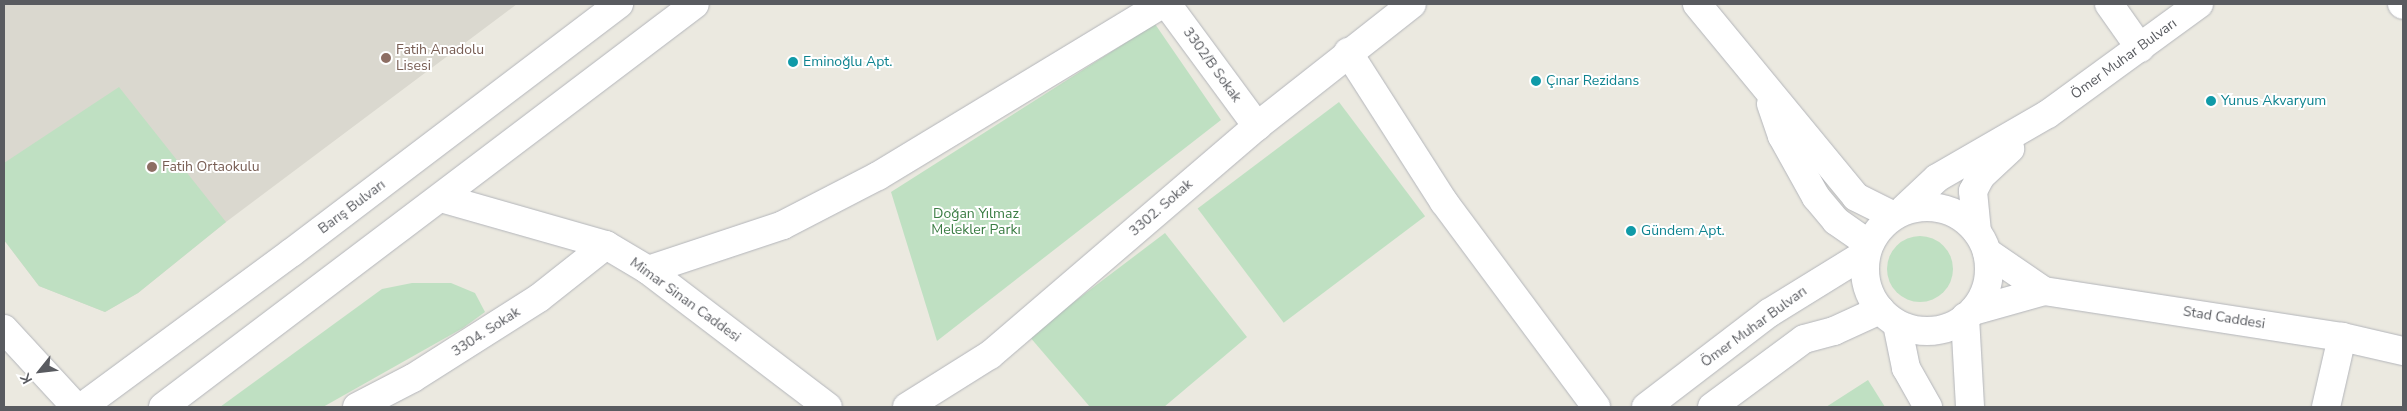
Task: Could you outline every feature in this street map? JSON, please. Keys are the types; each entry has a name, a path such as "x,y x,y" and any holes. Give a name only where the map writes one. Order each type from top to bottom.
{"street":[{"name":"Barış Bulvarı","path":"82,407 292,253 619,4"},
{"path":"163,407 695,4"},
{"path":"648,270 783,225 878,176 1162,4"},
{"name":"3302/B Sokak","path":"1167,4 1257,126"},
{"name":"3302. Sokak","path":"907,407 990,355 1257,126 1348,52 1412,4"},
{"path":"1697,4 1768,94 1856,197 1899,213 1924,206 1944,208 1963,218 1982,242 2044,291"},
{"path":"2109,4 2140,48"},
{"name":"Ömer Muhar Bulvarı","path":"2048,114 2199,4"},
{"path":"1348,52 1444,202 1596,407"},
{"path":"1768,94 1782,136 1816,198 1836,222 1868,249"},
{"path":"1928,407 1906,368 1888,317 1869,293 1864,274 1868,249 1874,235 1937,178 2048,114"},
{"path":"1712,407 1804,339 1888,317 1916,330 1937,331 1957,324 1969,314 1985,293 1989,273 1973,191 1981,176 2048,114"},
{"name":"Mimar Sinan Caddesi","path":"441,198 606,245 648,270 828,407"},
{"name":"3304. Sokak","path":"358,407 413,378 539,298 606,245"},
{"name":"Ömer Muhar Bulvarı","path":"1646,407 1769,314 1868,249"},
{"path":"1969,314 2044,291"},
{"name":"Stad Caddesi","path":"2044,291 2342,336 2403,351"},
{"path":"1969,314 1970,407"},
{"path":"4,329 76,407"},
{"path":"2326,407 2342,336"}],"shaded area":[{"name":"Fatih Ortaokulu","path":"4,4 517,4 226,222 138,293 105,312 39,286 4,240"}],"green space":[{"name":"Doğan Yılmaz Melekler Parkı","path":"1155,24 1221,120 937,341 891,192"},
{"path":"119,87 226,222 138,293 105,312 39,286 4,240 4,163"},
{"path":"1339,102 1425,216 1284,323 1198,209"},
{"path":"1165,233 1247,337 1164,407 1090,407 1029,336"},
{"path":"1920,236 1933,239 1943,246 1950,256 1953,269 1950,282 1943,292 1933,299 1920,302 1907,299 1897,292 1890,282 1887,269 1890,256 1897,246 1907,239"},
{"path":"412,283 451,283 475,293 485,312 463,328 323,407 220,407 382,289"},
{"path":"1868,380 1885,407 1826,407"}],"place":[{"name":"Fatih Anadolu Lisesi","path":"386,58"},
{"name":"Eminoğlu Apt.","path":"793,62"},
{"name":"Çınar Rezidans","path":"1536,81"},
{"name":"Yunus Akvaryum","path":"2211,101"},
{"name":"Fatih Ortaokulu","path":"152,167"},
{"name":"Gündem Apt.","path":"1631,231"}]}
